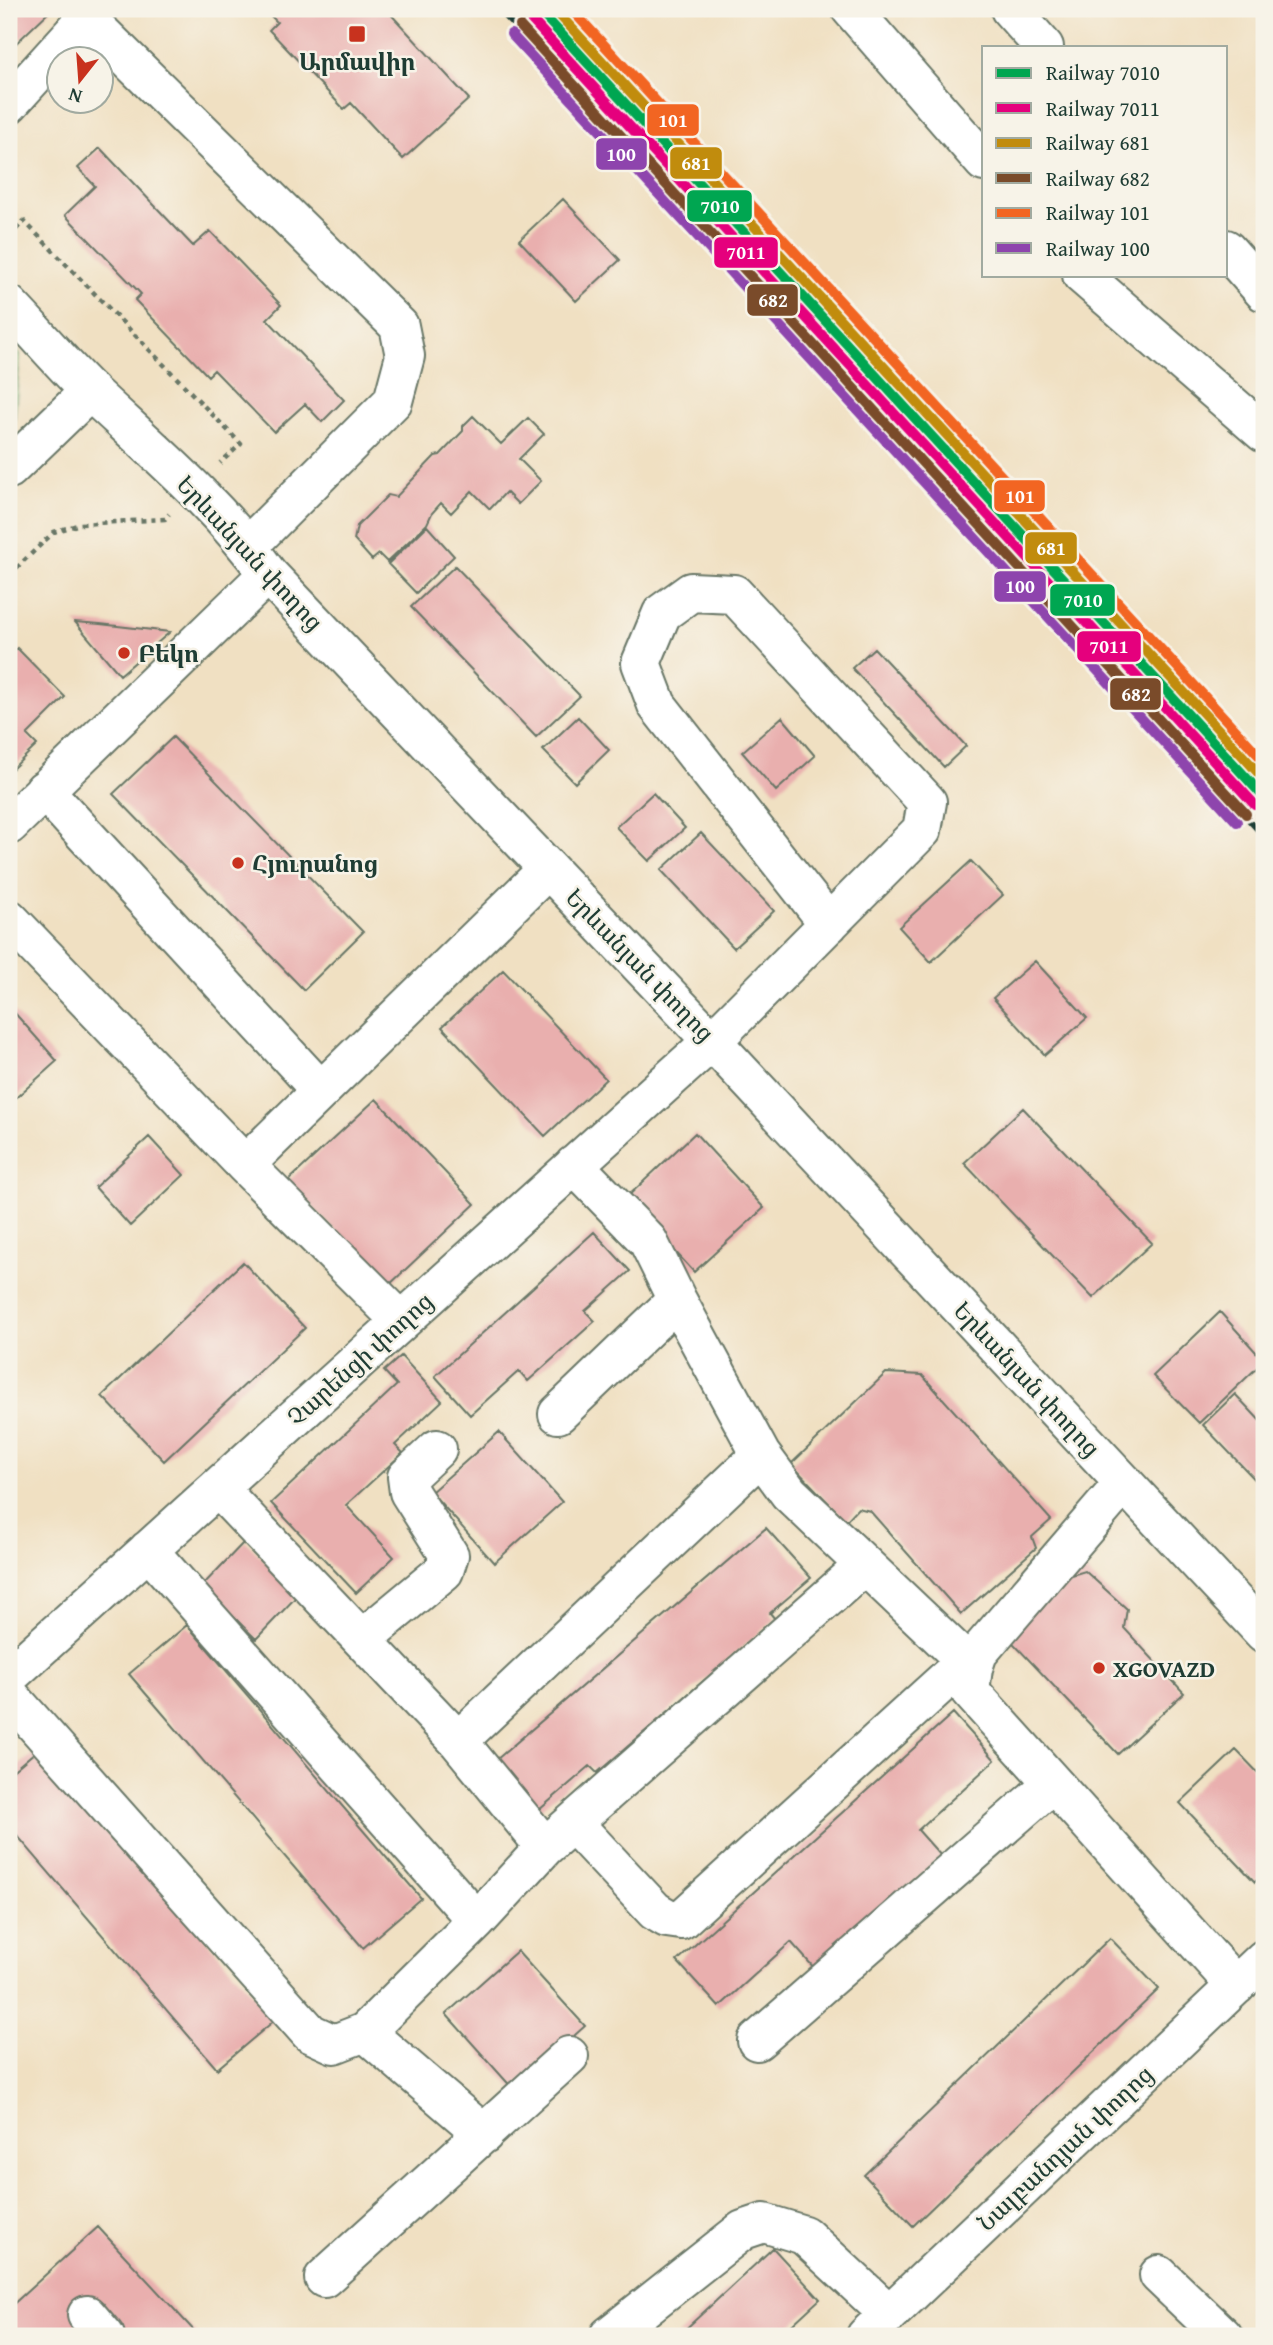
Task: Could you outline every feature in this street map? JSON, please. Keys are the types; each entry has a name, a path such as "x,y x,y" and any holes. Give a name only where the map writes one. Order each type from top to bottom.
{"main road":[{"path":"851,9 982,160"},
{"path":"1010,9 1043,46"},
{"path":"9,104 90,13 399,326 405,356 393,401 258,560 9,825"},
{"path":"1228,251 1264,292"},
{"path":"1083,276 1264,433"},
{"name":"Երևանյան փողոց","path":"9,305 90,391 193,488 1264,1633"},
{"path":"9,470 90,391"},
{"name":"Չարենցի փողոց","path":"9,1676 712,1041 829,924 922,830 927,802 734,594 691,592 662,612 641,663 657,705 829,924"},
{"path":"44,790 321,1091"},
{"path":"245,1165 548,869"},
{"path":"9,919 245,1165 401,1321"},
{"path":"574,1165 648,1241 761,1455 789,1493 969,1665 970,1691 1236,1986"},
{"path":"558,1414 677,1300"},
{"path":"362,1639 444,1571 449,1555 409,1492 407,1477 438,1448"},
{"path":"458,1741 761,1455"},
{"path":"218,1488 458,1741 559,1835 655,1911 667,1918 681,1920 969,1665 1124,1483"},
{"path":"148,1550 477,1921"},
{"path":"9,1695 310,2033 334,2044 365,2032 559,1835 865,1565"},
{"path":"757,2041 1053,1783"},
{"name":"Նալբանդյան փողոց","path":"878,2325 1264,1959"},
{"path":"365,2032 484,2134"},
{"path":"324,2278 569,2056"},
{"path":"610,2336 743,2230 764,2223 804,2235 878,2325"},
{"path":"1158,2275 1223,2336"}],"path":[{"path":"9,237 24,221"},
{"path":"9,560 17,568"}],"green space":[{"path":"9,343 20,354 12,446 9,449"}],"building":[{"path":"9,9 52,9 9,50"},
{"path":"264,9 386,9 469,99 403,159 351,103 344,109 269,30 277,22"},
{"path":"100,148 193,246 210,231 281,305 267,319 344,400 322,422 305,404 274,432 214,370 208,376 135,300 141,294 65,215 95,186 78,168"},
{"path":"563,199 620,260 576,301 519,240"},
{"path":"473,416 501,444 528,418 544,434 519,459 541,481 518,504 506,492 490,509 472,491 451,513 441,503 427,524 387,562 379,554 372,560 354,540 357,526 388,495 396,497 463,431 463,426"},
{"path":"427,526 454,556 416,593 388,564"},
{"path":"455,566 580,696 536,737 411,607"},
{"name":"Բեկո","path":"75,622 100,624 170,632 120,675"},
{"path":"17,648 65,697 27,735 37,745 9,772 9,656"},
{"path":"874,648 966,746 944,767 852,668"},
{"path":"578,717 609,750 575,783 543,750"},
{"path":"782,717 815,756 776,791 742,752"},
{"name":"Հյուրանոց","path":"173,737 363,932 304,990 113,794"},
{"path":"653,793 685,828 649,861 616,827"},
{"path":"701,833 774,911 734,948 661,870"},
{"path":"971,861 1003,895 931,962 899,927"},
{"path":"1035,961 1087,1018 1045,1055 993,998"},
{"path":"503,970 606,1079 545,1136 442,1027"},
{"path":"13,1011 57,1061 9,1104 9,1015"},
{"path":"376,1099 475,1204 388,1286 288,1181"},
{"path":"1023,1108 1152,1243 1093,1298 964,1163"},
{"path":"695,1133 764,1208 694,1272 626,1198"},
{"path":"149,1137 184,1175 130,1226 95,1187"},
{"path":"594,1232 630,1271 585,1311 595,1321 528,1381 519,1371 470,1415 435,1376"},
{"path":"243,1262 305,1328 164,1461 102,1396"},
{"path":"1220,1312 1264,1361 1199,1423 1153,1376"},
{"path":"401,1356 442,1401 395,1445 403,1453 346,1505 394,1557 356,1593 271,1503 397,1385 384,1371"},
{"path":"886,1373 922,1375 1051,1520 1032,1537 1036,1548 961,1614 870,1511 858,1508 846,1521 791,1464"},
{"path":"1235,1394 1264,1425 1264,1489 1203,1425"},
{"path":"499,1432 562,1502 494,1563 431,1492"},
{"path":"766,1528 811,1578 770,1613 775,1619 597,1773 590,1766 539,1810 496,1760"},
{"path":"245,1541 299,1594 256,1639 202,1586"},
{"name":"XGOVAZD","path":"1085,1571 1127,1609 1124,1628 1184,1693 1118,1754 1013,1643 1017,1618 1052,1581"},
{"path":"187,1625 421,1898 363,1948 129,1674"},
{"path":"953,1713 995,1760 918,1830 942,1857 816,1970 791,1942 719,2007 677,1961"},
{"path":"41,1747 275,2020 217,2069 9,1826 9,1774"},
{"path":"1236,1750 1264,1779 1264,1874 1255,1882 1180,1803"},
{"path":"1110,1938 1159,1989 913,2226 864,2175"},
{"path":"517,1951 585,2026 514,2090 446,2014"},
{"path":"98,2227 199,2336 9,2336 9,2308"},
{"path":"773,2248 820,2299 780,2336 678,2336"}],"railway":[{"path":"498,9 1264,837"}],"rail line":[{"name":"7010","path":"538,9 1264,797"},
{"name":"681","path":"554,9 1264,779"},
{"name":"101","path":"571,9 1264,761"},
{"name":"7011","path":"529,17 1255,805"},
{"name":"682","path":"520,26 1246,814"},
{"name":"100","path":"511,34 1237,822"}],"place":[{"name":"Արմավիր","path":"357,34"},
{"name":"Բեկո","path":"124,653"},
{"name":"Հյուրանոց","path":"238,863"},
{"name":"XGOVAZD","path":"1099,1668"}]}
